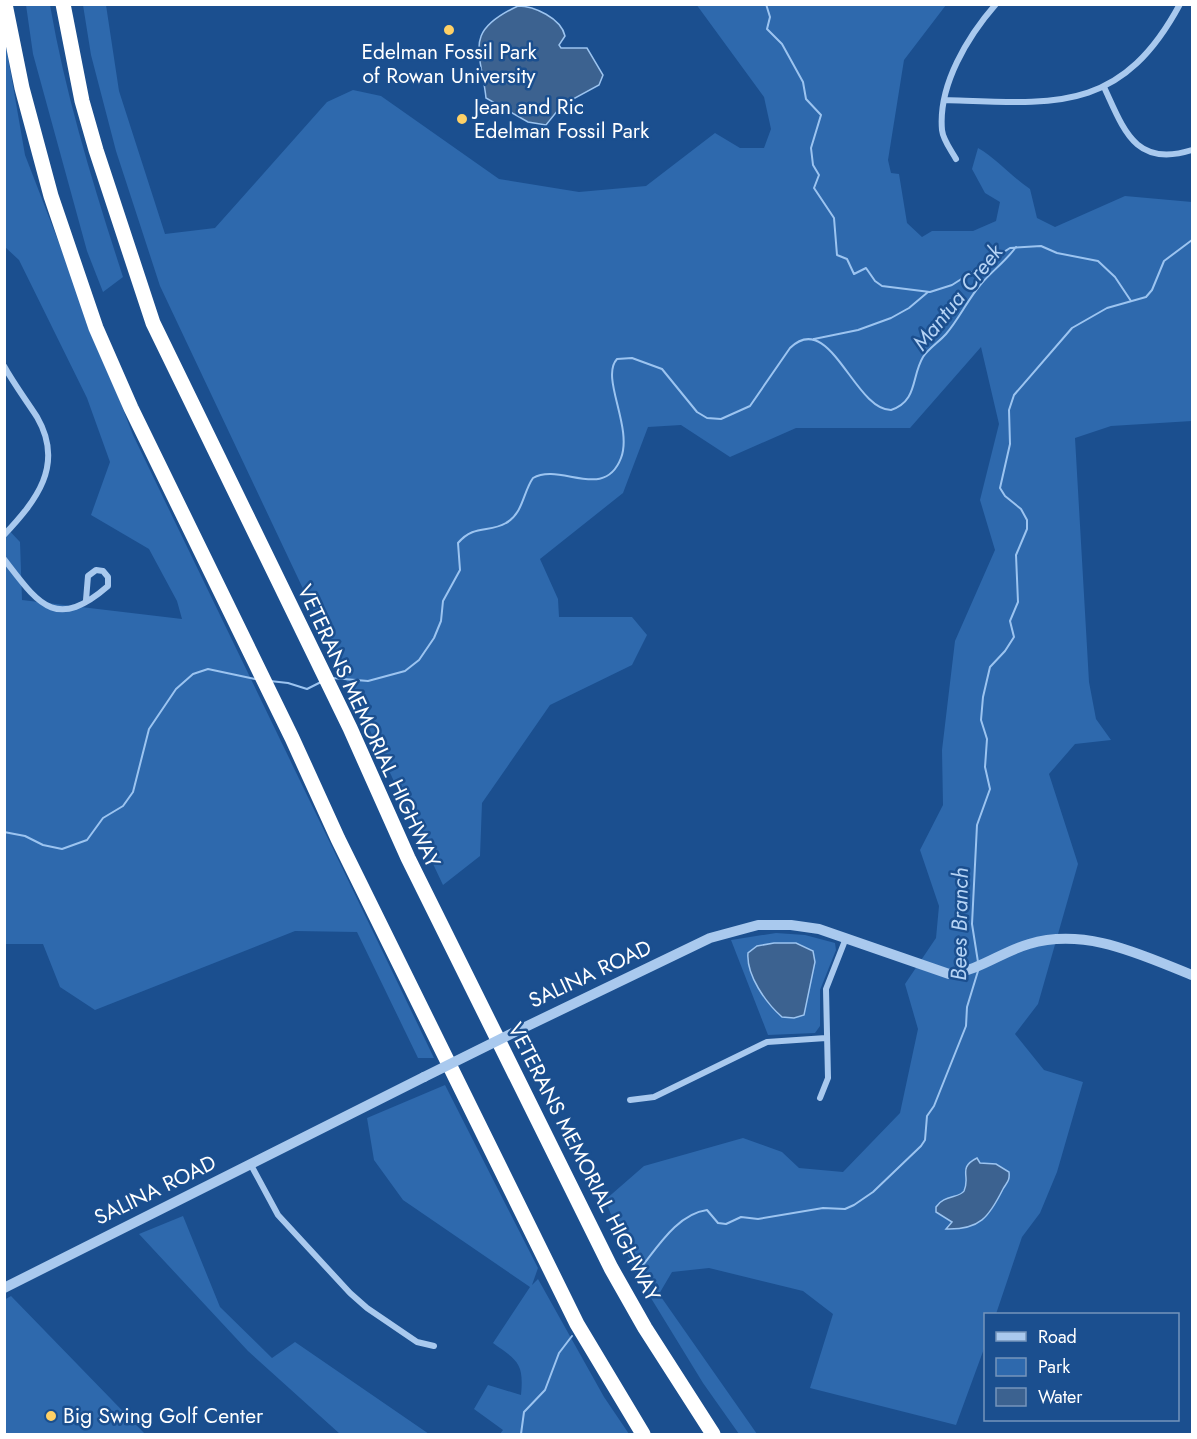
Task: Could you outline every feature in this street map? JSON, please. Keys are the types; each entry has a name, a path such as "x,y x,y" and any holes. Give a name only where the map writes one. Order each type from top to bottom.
{"highway":[{"path":"5,4 22,88 51,196 96,328 131,408 292,738 338,839 577,1324 643,1434"},
{"name":"VETERANS MEMORIAL HIGHWAY","path":"63,4 96,150 153,323 350,728 408,858 611,1268 645,1328 713,1434"}],"street":[{"path":"956,159 944,138 942,129 946,100 955,69 968,42 996,4"},
{"path":"946,100 1049,103 1076,98 1104,87 1148,52 1180,4"},
{"path":"1104,87 1125,132 1143,149 1168,156 1192,150"},
{"path":"4,366 38,419 45,441 48,466 39,495 4,536"},
{"path":"4,559 33,597 44,606 60,610 86,600 108,586 108,577 103,571 96,570 88,576 86,600"},
{"name":"SALINA ROAD","path":"4,1288 626,976 727,932 758,926 784,925 819,929 942,973 960,973 1037,942 1095,941 1119,947 1192,975"},
{"path":"819,1098 828,1078 826,989 846,937"},
{"path":"630,1100 654,1097 767,1042 826,1038"},
{"path":"251,1165 282,1220 350,1293 367,1308 417,1342 434,1346"}],"green space":[{"path":"696,4 946,5 904,60 888,160 891,173 899,174 907,223 922,237 932,231 973,231 996,221 1000,202 985,193 972,169 978,148 1030,189 1037,218 1055,227 1125,196 1192,202 1192,421 1111,426 1075,438 1089,682 1096,719 1111,740 1075,744 1049,774 1078,864 1038,1004 1015,1034 1044,1070 1083,1082 1057,1172 1040,1213 1022,1237 996,1313 984,1313 984,1349 956,1425 810,1388 833,1314 803,1291 709,1268 672,1272 659,1294 757,1434 739,1434 703,1383 635,1272 605,1200 644,1166 743,1138 782,1152 799,1168 843,1172 900,1113 918,1029 905,984 936,938 939,906 920,850 943,805 942,750 955,641 995,550 980,500 999,424 981,347 910,428 796,428 730,457 681,425 648,427 623,493 540,559 558,599 559,617 632,617 647,635 632,665 550,705 482,803 480,856 443,885 160,286 116,151 91,55 83,5 106,5 119,91 165,234 215,228 327,102 353,90 381,96 499,179 579,192 646,186 715,133 740,148 764,148 771,129 764,97"},
{"path":"26,5 50,5 72,108 123,277 103,292 87,251 33,54"},
{"path":"4,34 25,155 133,435 434,1058 418,1058 357,932 295,931 95,1010 60,987 43,944 5,944 5,526 20,542 22,600 182,619 177,601 149,549 91,515 110,462 87,398 19,260 5,247"},
{"path":"776,933 805,935 835,943 836,950 820,990 820,1026 815,1033 768,1035 731,940"},
{"path":"445,1085 538,1268 532,1285 538,1279 604,1397 629,1434 500,1434 503,1430 474,1409 488,1385 521,1395 520,1369 514,1359 493,1343 530,1287 403,1200 374,1160 367,1118"},
{"path":"183,1216 220,1307 272,1358 295,1342 429,1434 340,1434 248,1351 139,1234"},
{"path":"11,1296 145,1434 5,1434 4,1300"}],"water":[{"path":"518,6 532,8 553,19 565,36 559,45 561,48 587,48 603,75 599,85 562,105 546,125 528,122 486,98 479,55 482,34 500,15"},
{"path":"796,943 813,951 815,962 804,1015 794,1018 782,1017 758,988 750,970 748,953 757,946"},
{"path":"977,1158 980,1163 996,1164 1009,1172 1008,1181 993,1207 982,1220 967,1227 946,1229 952,1222 936,1212 936,1207 943,1200 964,1191 966,1169"}],"waterway":[{"path":"766,4 770,17 767,29 782,44 803,82 806,99 821,115 811,148 813,165 819,175 814,188 834,218 837,255 847,259 854,274 866,268 875,281 882,286 930,292 952,285 1010,248 1041,246 1057,253 1098,261 1115,277 1131,301"},
{"name":"Bees Branch","path":"978,962 972,924 977,825 990,789 985,767 987,739 981,720 983,697 990,667 1014,637 1010,621 1018,602 1016,555 1027,529 1027,520 1021,509 1005,496 1000,488 1010,444 1009,410 1014,395 1072,328 1107,308 1146,297 1152,290 1164,261 1192,240"},
{"name":"Mantua Creek","path":"332,678 368,681 405,671 419,660 434,638 441,621 443,601 460,570 458,543 470,533 500,526 512,519 533,478 544,474 556,474 593,479 604,477 613,471 621,458 624,446 621,418 612,378 613,367 617,359 632,358 662,369 697,412 707,418 721,419 750,406 790,348 804,339 817,341 830,350 865,395 878,406 891,410 900,406 910,395 919,365 925,354 946,334 976,290 1016,247"},
{"path":"814,339 858,330 891,318 909,308 928,292"},
{"name":"Mantua Creek","path":"4,832 25,836 43,845 62,849 87,840 103,818 123,806 133,792 149,729 176,689 193,674 208,669 255,679"},
{"name":"Mantua Creek","path":"270,681 288,683 307,689 321,682"},
{"name":"Bees Branch","path":"639,1270 668,1233 696,1213 707,1210 718,1223 726,1224 741,1217 758,1219 823,1208 845,1209 873,1192 925,1140 927,1116 934,1106 966,1026 967,1007 978,971"},
{"name":"Bees Branch","path":"521,1434 524,1412 545,1390 559,1353 572,1336"}],"place":[{"name":"Edelman Fossil Park of Rowan University","path":"449,30"},
{"name":"Jean and Ric Edelman Fossil Park","path":"462,119"},
{"name":"Big Swing Golf Center","path":"51,1416"}]}
